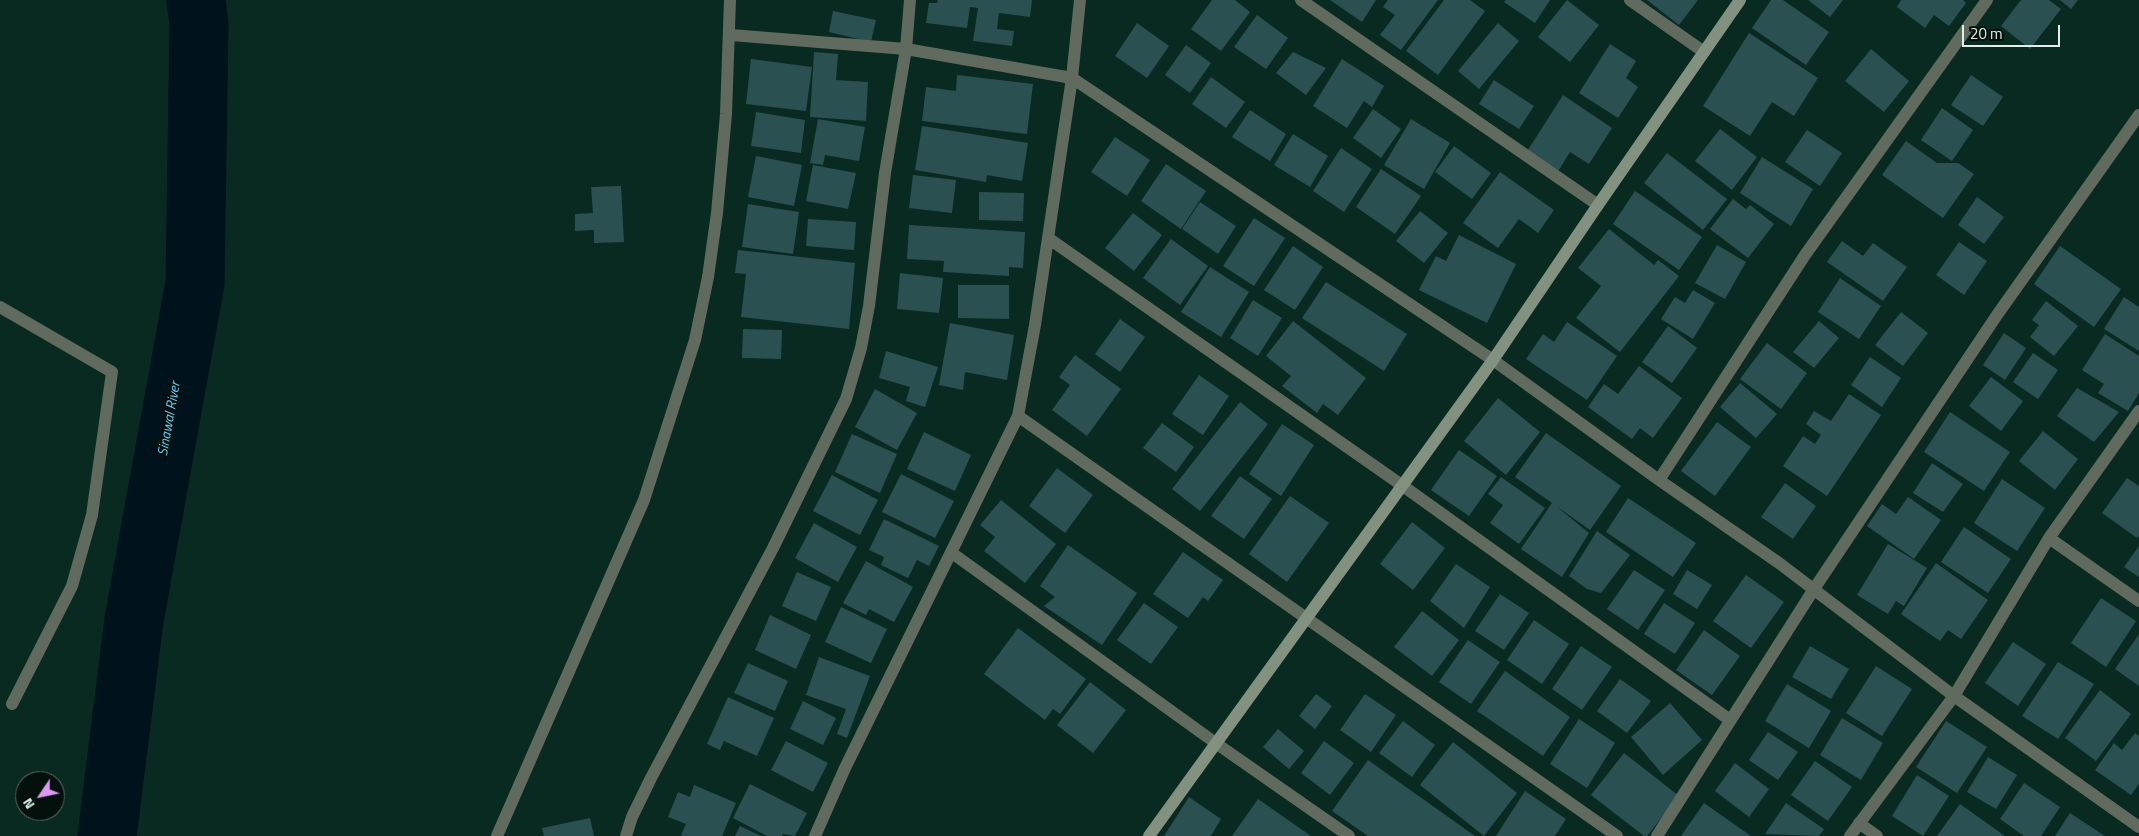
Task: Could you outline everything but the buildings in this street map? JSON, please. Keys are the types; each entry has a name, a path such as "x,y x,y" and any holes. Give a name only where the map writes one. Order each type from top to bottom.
{"street":[{"path":"497,836 644,500 692,348 708,277 717,213 731,35 730,0"},
{"path":"626,836 632,817 651,778 773,548 846,399 861,348 869,306 885,173 906,49 910,0"},
{"path":"815,836 841,776 1018,416 1048,238 1072,78 1080,0"},
{"path":"1301,0 1598,205"},
{"path":"1630,0 1704,52"},
{"path":"1149,836 1493,360 1740,0"},
{"path":"1659,480 1805,255 1987,0"},
{"path":"731,35 906,49 1072,78 1493,360 1814,589 1954,696 2139,827"},
{"path":"1658,836 1814,589 1997,315 2139,115"},
{"path":"1048,238 1403,486 1730,720"},
{"path":"0,307 112,372 92,515 72,586 12,704"},
{"path":"1850,836 1954,696 2049,538 2139,411"},
{"path":"1018,416 1617,836"},
{"path":"2049,538 2139,601"},
{"path":"952,553 1217,744 1349,836"},
{"path":"1859,823 1877,836"}],"waterway":[{"name":"Sinawal River","path":"107,836 134,620 195,283 199,25 196,0"}]}
